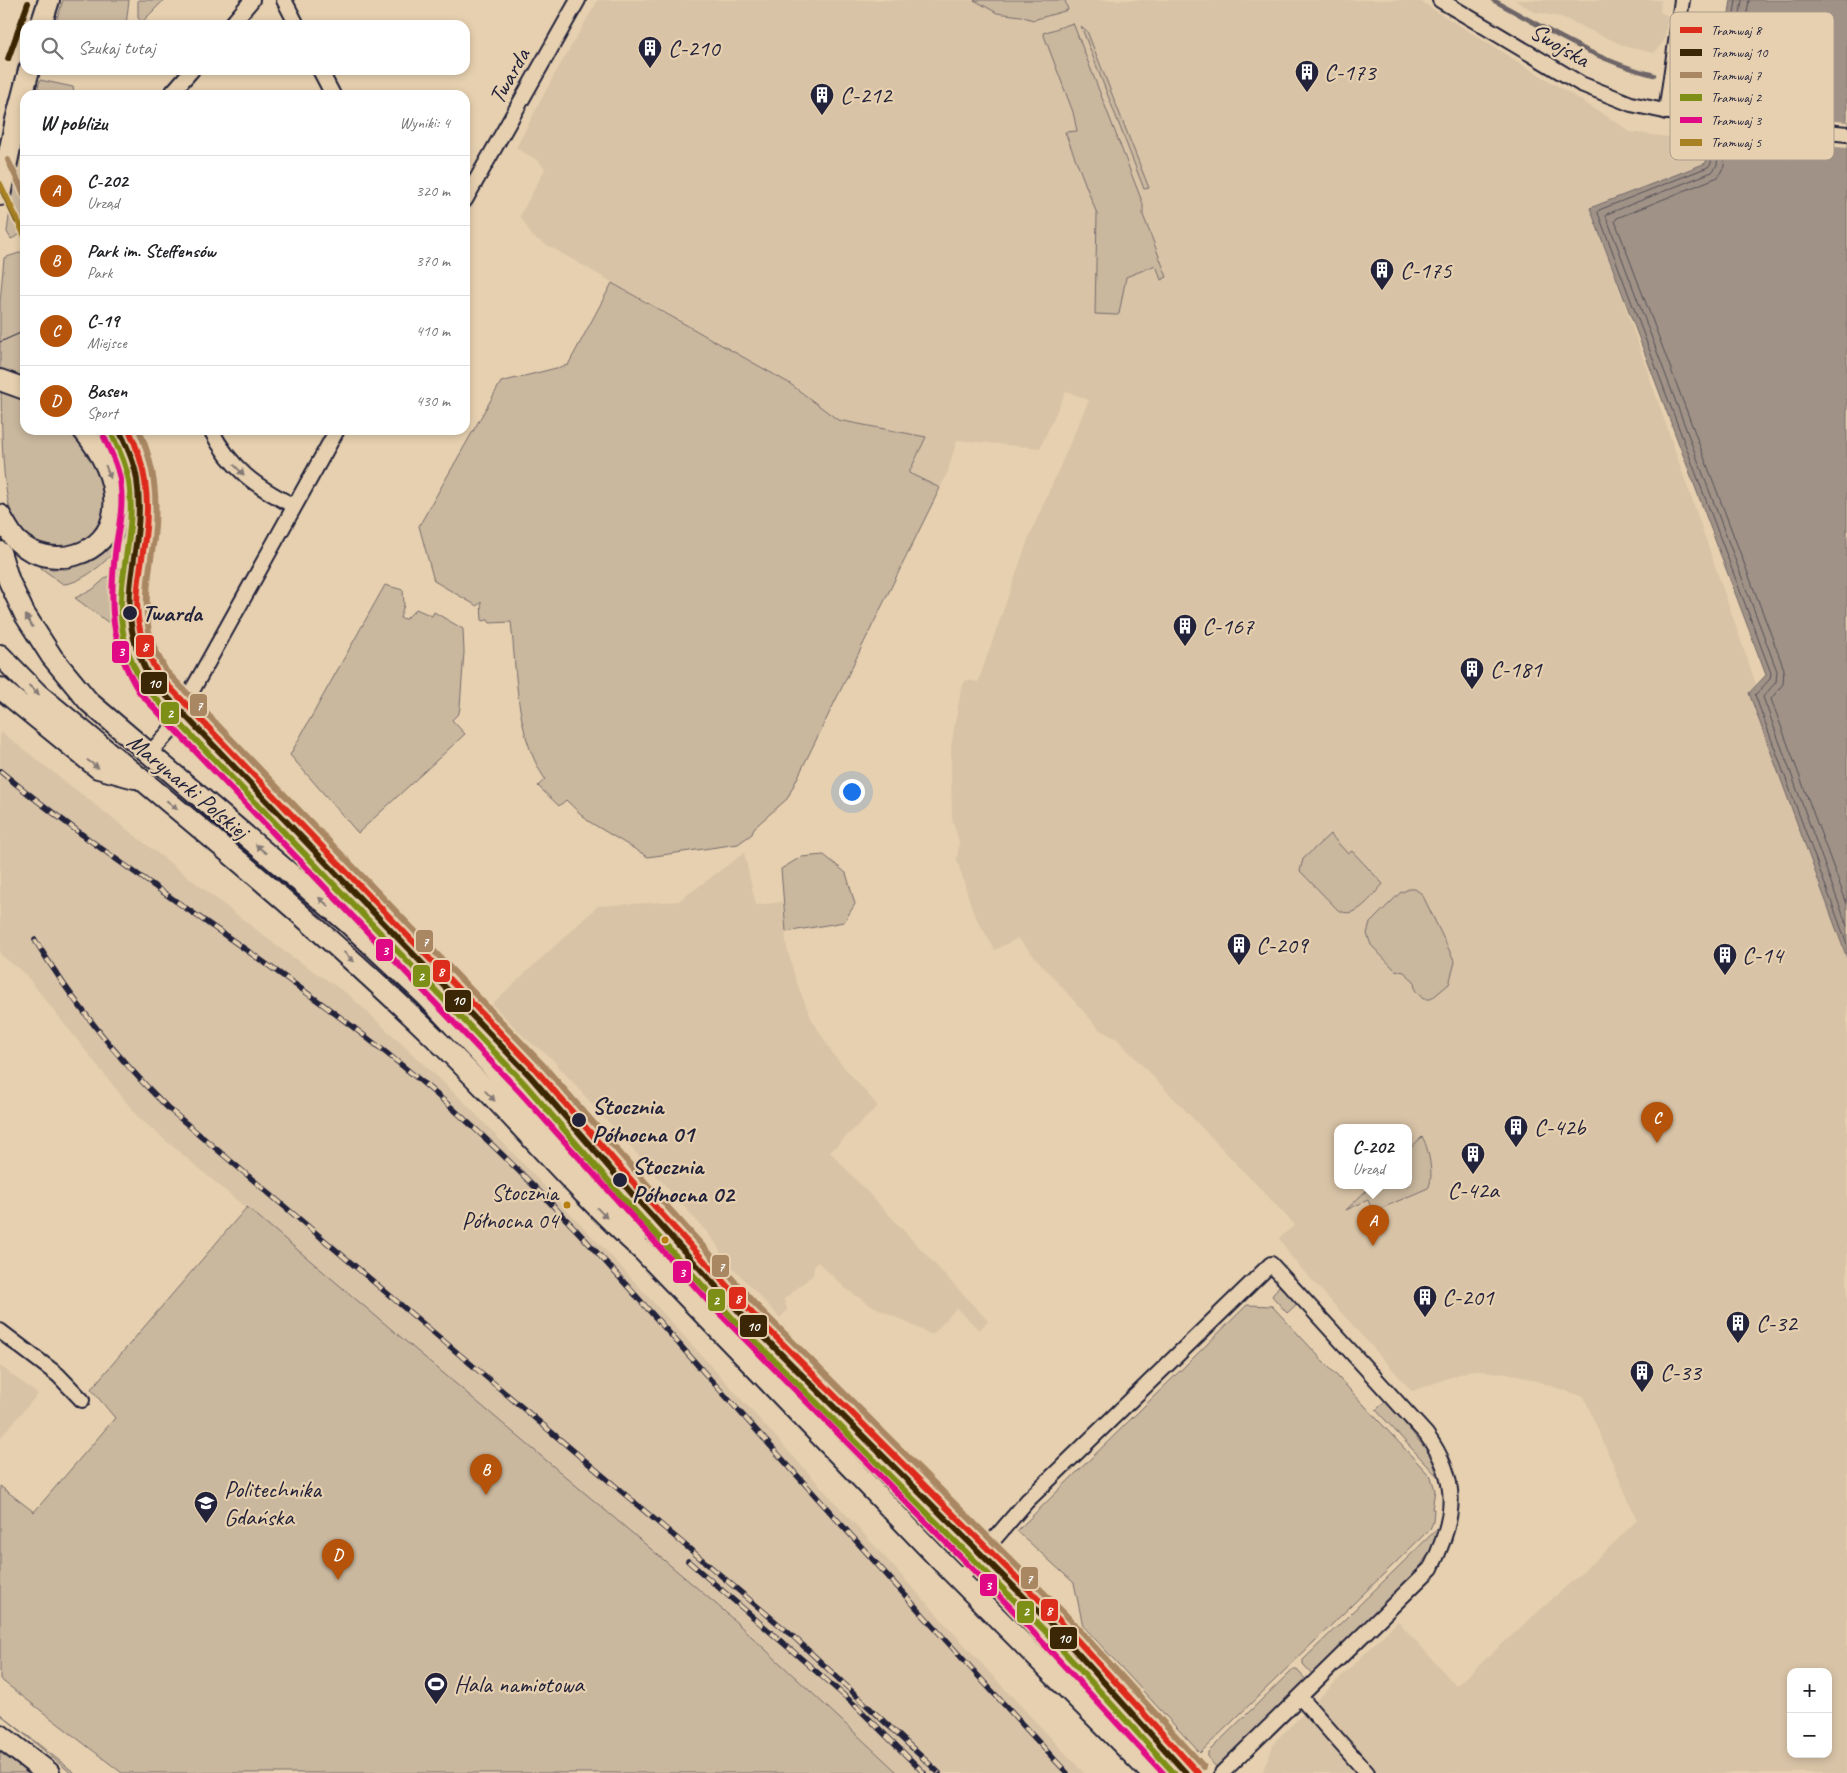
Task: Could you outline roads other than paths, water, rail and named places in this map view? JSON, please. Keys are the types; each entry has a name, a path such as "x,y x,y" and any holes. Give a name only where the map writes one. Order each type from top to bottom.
{"main road":[{"path":"24,90 28,75"},
{"path":"0,196 20,105"},
{"path":"0,380 20,387"},
{"path":"0,515 16,540 31,551 47,556 64,558 84,553 100,542 110,528 114,510 114,489 109,472 96,446 88,435"},
{"name":"Marynarki Polskiej","path":"0,552 9,581 25,615 52,657 89,702 348,923 426,996 621,1212 643,1251"},
{"name":"Marynarki Polskiej","path":"0,655 38,694 300,912 456,1060 602,1213 643,1251 1150,1773"},
{"path":"0,688 98,768 141,780"},
{"path":"456,1060 473,1046"},
{"path":"0,1736 48,1773"}],"street":[{"path":"235,20 252,0"},
{"path":"284,0 294,20"},
{"name":"Twarda","path":"470,191 578,0"},
{"name":"Swojska","path":"1440,0 1581,84 1632,104 1670,113"},
{"path":"174,90 188,75"},
{"path":"323,75 330,90"},
{"path":"1666,112 1670,84"},
{"name":"Swojska","path":"1834,133 1847,134"},
{"path":"214,435 224,453 245,476 265,492 294,506"},
{"path":"149,754 168,732 334,435"},
{"path":"960,1579 1027,1502 1271,1264 1426,1434 1442,1460 1452,1496 1447,1533 1431,1568 1222,1773"},
{"path":"0,1330 58,1375 82,1400"},
{"path":"1300,1697 1367,1773"}],"water":[{"path":"1731,0 1847,0 1847,958 1749,693 1766,675 1590,208 1706,163 1706,160 1834,160 1834,12 1729,12"}],"waterway":[{"path":"1493,0 1591,52 1633,69 1654,75"}],"tram line":[{"name":"10","path":"22,20 28,3"},
{"name":"10","path":"8,59 20,25"},
{"name":"7","path":"8,160 20,185"},
{"name":"5","path":"0,184 20,226"},
{"name":"10","path":"0,185 17,221"},
{"path":"0,342 20,333"},
{"name":"10","path":"121,435 135,468 139,508 131,580 131,627 138,653 152,681 530,1076 633,1195 742,1315 1052,1625 1186,1773"},
{"name":"8","path":"131,435 143,470 147,496 145,538 137,596 138,619 144,642 159,676 536,1070 639,1189 748,1309 1058,1619 1198,1773"},
{"name":"7","path":"141,435 152,470 156,510 147,592 148,625 152,643 166,671 542,1064 754,1303 1064,1613 1204,1767"},
{"name":"3","path":"104,437 117,468 121,495 112,585 114,622 122,657 140,693 520,1092 717,1311 1008,1605 1163,1773"},
{"name":"2","path":"113,437 128,475 131,509 122,583 123,632 130,658 145,687 523,1082 626,1201 735,1321 1045,1631 1174,1773"}],"railway":[{"path":"0,771 115,858 350,1024 461,1116 527,1179 589,1244 1067,1773"},
{"path":"35,940 64,985 96,1028 168,1108 796,1639 939,1773"},
{"path":"688,1561 854,1704 924,1773"}],"place":[{"name":"C-210","path":"650,69"},
{"name":"C-173","path":"1307,93"},
{"name":"C-212","path":"822,116"},
{"name":"C-175","path":"1382,291"},
{"name":"Twarda","path":"130,613"},
{"name":"C-167","path":"1185,647"},
{"name":"C-181","path":"1472,690"},
{"name":"C-209","path":"1239,966"},
{"name":"C-14","path":"1725,976"},
{"name":"Stocznia Północna 01","path":"579,1120"},
{"name":"C-19","path":"1657,1143"},
{"name":"C-42b","path":"1516,1148"},
{"name":"C-42a","path":"1473,1175"},
{"name":"Stocznia Północna 02","path":"620,1180"},
{"name":"Stocznia Północna 04","path":"567,1205"},
{"name":"C-202","path":"1373,1246"},
{"name":"C-201","path":"1425,1318"},
{"name":"C-32","path":"1738,1344"},
{"name":"C-33","path":"1642,1393"},
{"name":"Park im. Steffensów","path":"486,1495"},
{"name":"Politechnika Gdańska","path":"206,1524"},
{"name":"Basen","path":"338,1580"},
{"name":"Hala namiotowa","path":"436,1705"}]}
